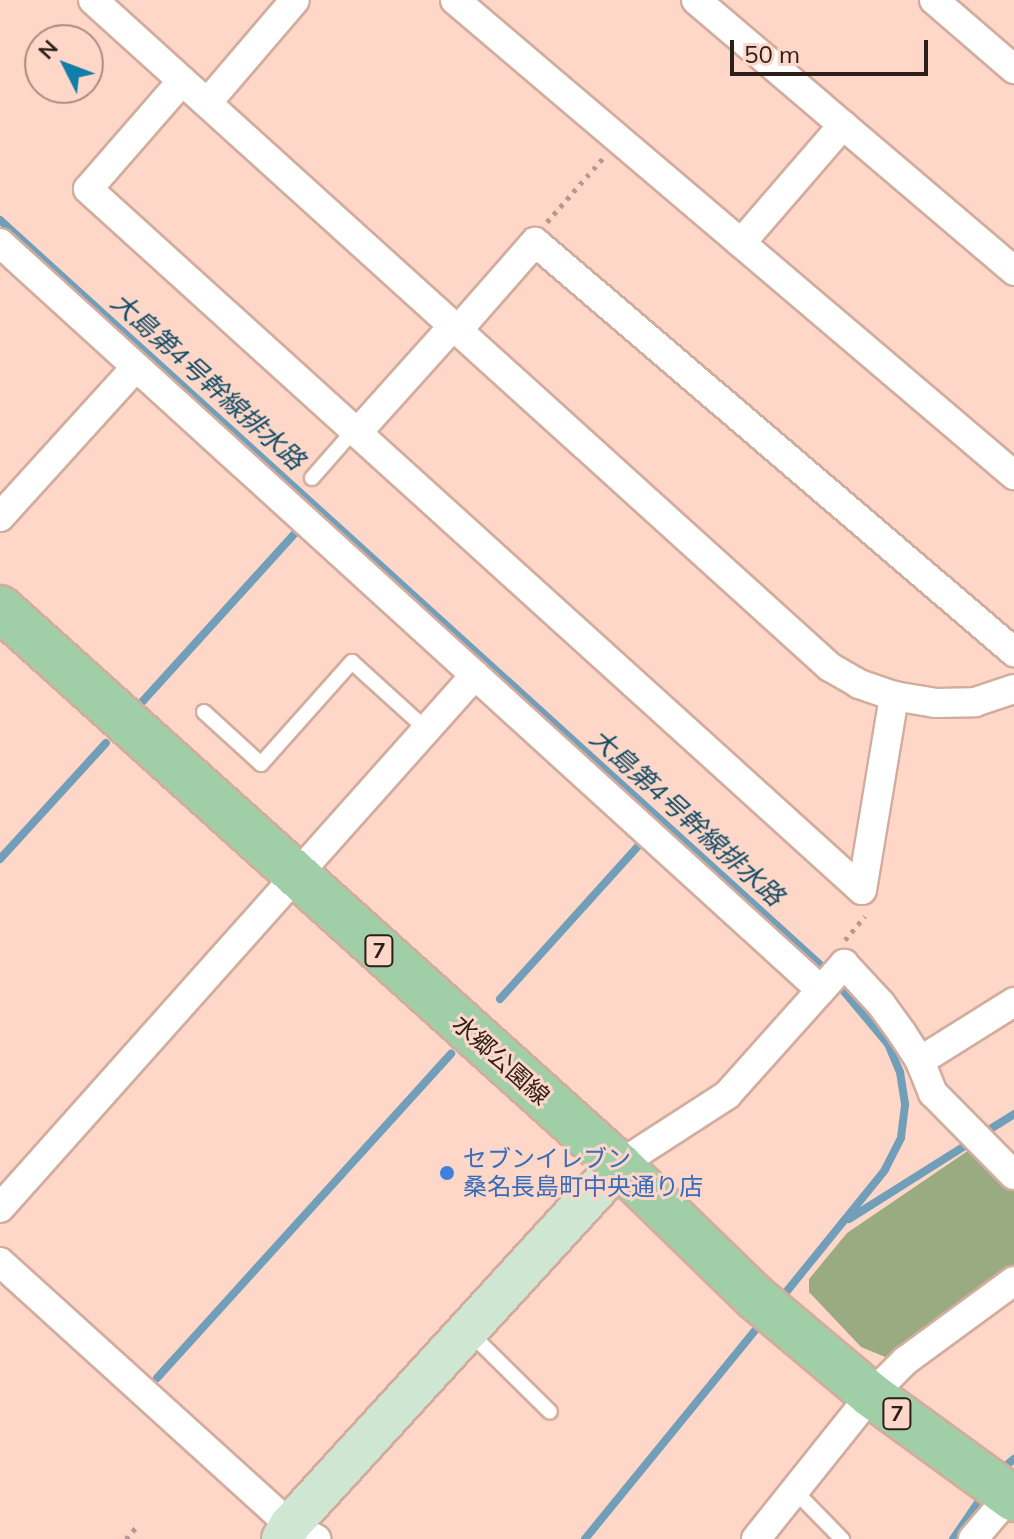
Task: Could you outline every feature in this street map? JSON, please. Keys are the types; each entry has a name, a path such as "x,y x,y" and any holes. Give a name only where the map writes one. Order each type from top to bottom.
{"main road":[{"name":"水郷公園線","path":"0,608 619,1165 771,1310 871,1395 1012,1495"}],"street":[{"path":"207,103 295,0"},
{"path":"455,0 1014,475"},
{"path":"696,0 1014,271"},
{"path":"934,0 1014,69"},
{"path":"110,5 182,81 830,667 859,684 894,696 936,703 975,702 1014,689"},
{"path":"182,81 88,189 862,890"},
{"path":"741,243 843,125"},
{"path":"356,431 535,242 1014,652"},
{"path":"0,243 475,675 832,977 881,1004 920,1061 933,1093 1014,1175"},
{"path":"0,517 136,367"},
{"path":"0,1208 475,675"},
{"path":"862,890 894,696"},
{"path":"0,1262 296,1534 467,1330 619,1165 727,1095 832,977"},
{"path":"920,1061 1014,1002"},
{"path":"756,1539 871,1395 905,1361 1014,1281"},
{"path":"973,1539 1012,1495"}],"lane":[{"path":"312,478 356,431"},
{"path":"204,712 261,764 352,662 426,729"},
{"path":"467,1330 550,1412"},
{"path":"794,1490 842,1539"}],"path":[{"path":"535,242 536,233 620,140"},
{"path":"832,977 837,950 869,911 862,890"},
{"path":"126,1539 138,1525"}],"green space":[{"path":"972,1148 1014,1188 1014,1270 890,1359 861,1347 809,1292 809,1279 847,1233"}],"waterway":[{"name":"大島第4号幹線排水路","path":"0,220 826,970 888,1044 900,1072 905,1105 901,1138 885,1170 778,1302"},
{"path":"142,702 300,528"},
{"path":"0,859 106,743"},
{"path":"500,999 640,844"},
{"path":"157,1378 451,1054"},
{"path":"984,1133 1014,1114"},
{"path":"849,1219 966,1145"},
{"name":"大島第4号幹線排水路","path":"585,1539 762,1322"},
{"path":"1008,1464 1014,1459"},
{"path":"953,1539 979,1501"}],"place":[{"name":"セブンイレブン 桑名長島町中央通り店","path":"447,1173"}]}
